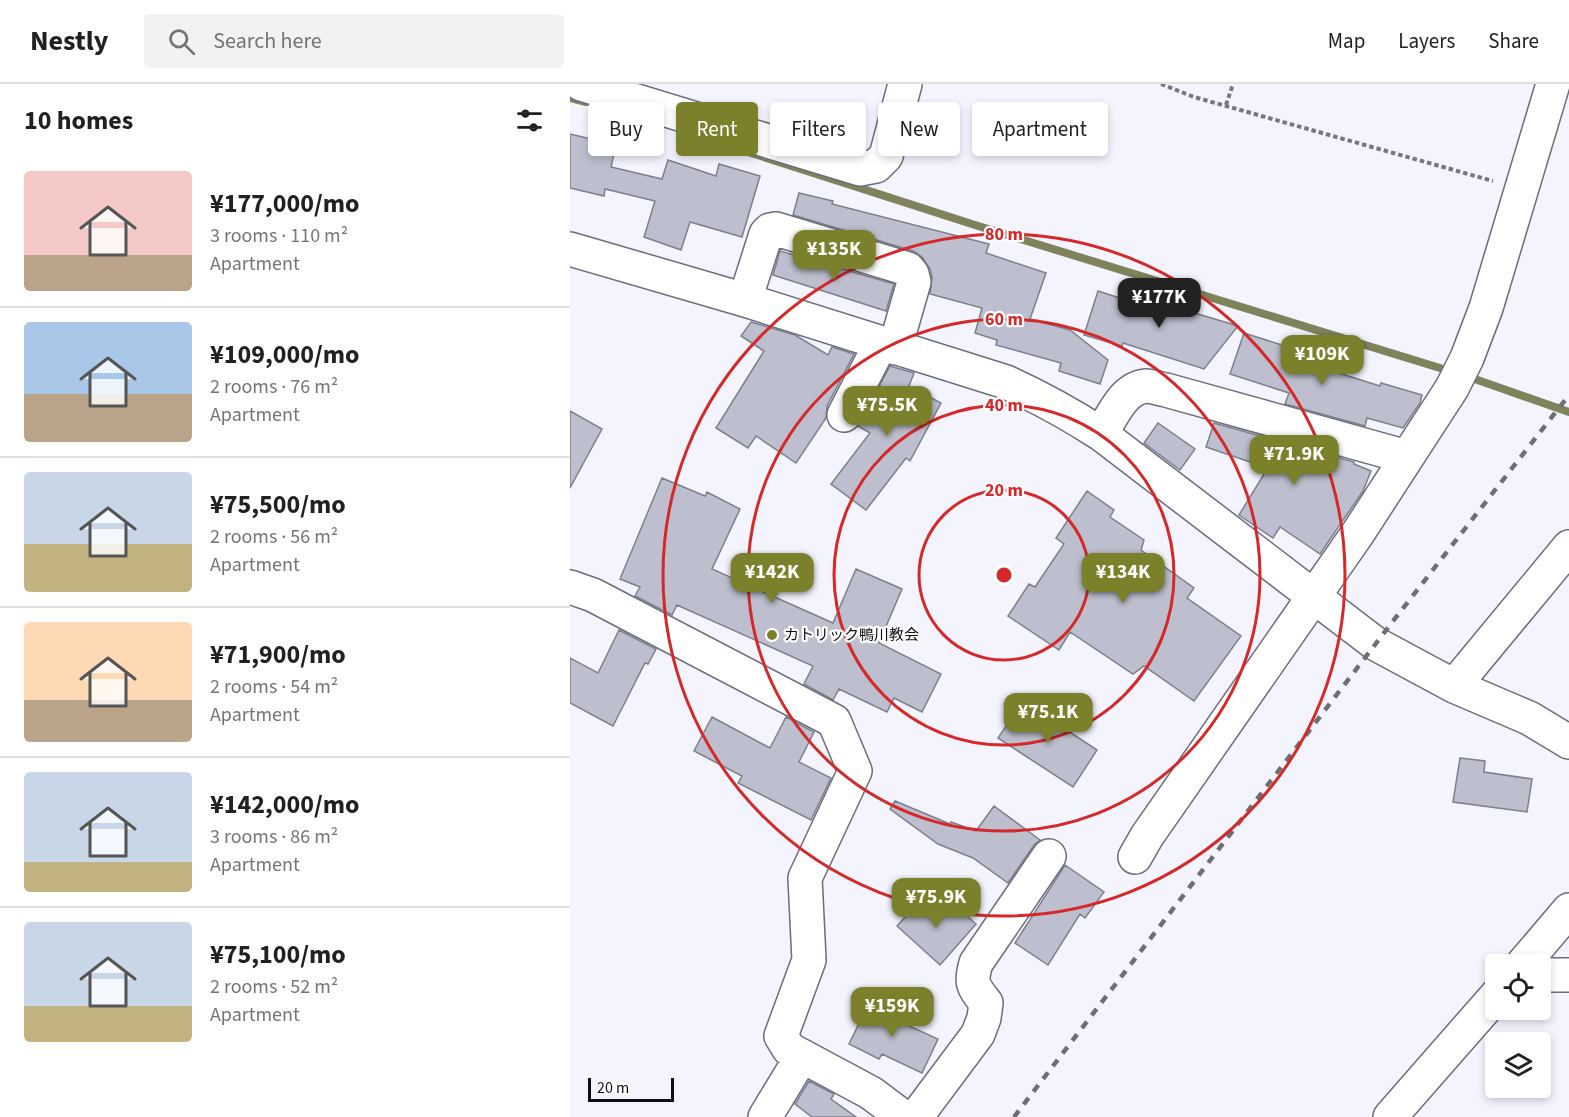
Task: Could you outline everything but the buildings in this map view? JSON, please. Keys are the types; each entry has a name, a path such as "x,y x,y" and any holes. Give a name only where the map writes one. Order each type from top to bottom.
{"street":[{"path":"580,84 860,169 876,166 886,156 905,84"},
{"path":"1135,857 1153,826 1313,597 1452,388 1467,358 1486,308 1553,84"},
{"path":"745,300 766,234 770,230 776,229 908,269 914,282 888,346 844,415"},
{"path":"570,249 745,300 1006,382 1059,407 1101,434 1376,644 1454,686 1529,718 1569,742"},
{"path":"1101,434 1124,398 1134,390 1147,386 1407,457"},
{"path":"1454,686 1569,547"},
{"path":"570,587 593,596 834,721 855,771 805,878 809,960 781,1036 789,1049 871,1093 903,1117"},
{"path":"916,1117 978,1034 984,1018 986,1003 972,979 976,963 1049,856"},
{"path":"1532,954 1569,910"},
{"path":"1551,975 1569,975"},
{"path":"1390,1117 1485,1009"},
{"path":"765,1117 802,1056"}],"path":[{"path":"1161,84 1194,97 1522,189"},
{"path":"1226,105 1233,84"}],"waterway":[{"path":"570,98 586,102"},
{"path":"758,155 975,225 1440,368"},
{"path":"1469,377 1569,412"}],"railway":[{"path":"1014,1117 1569,395"}],"place":[{"name":"カトリック鴨川教会","path":"772,635"}]}
